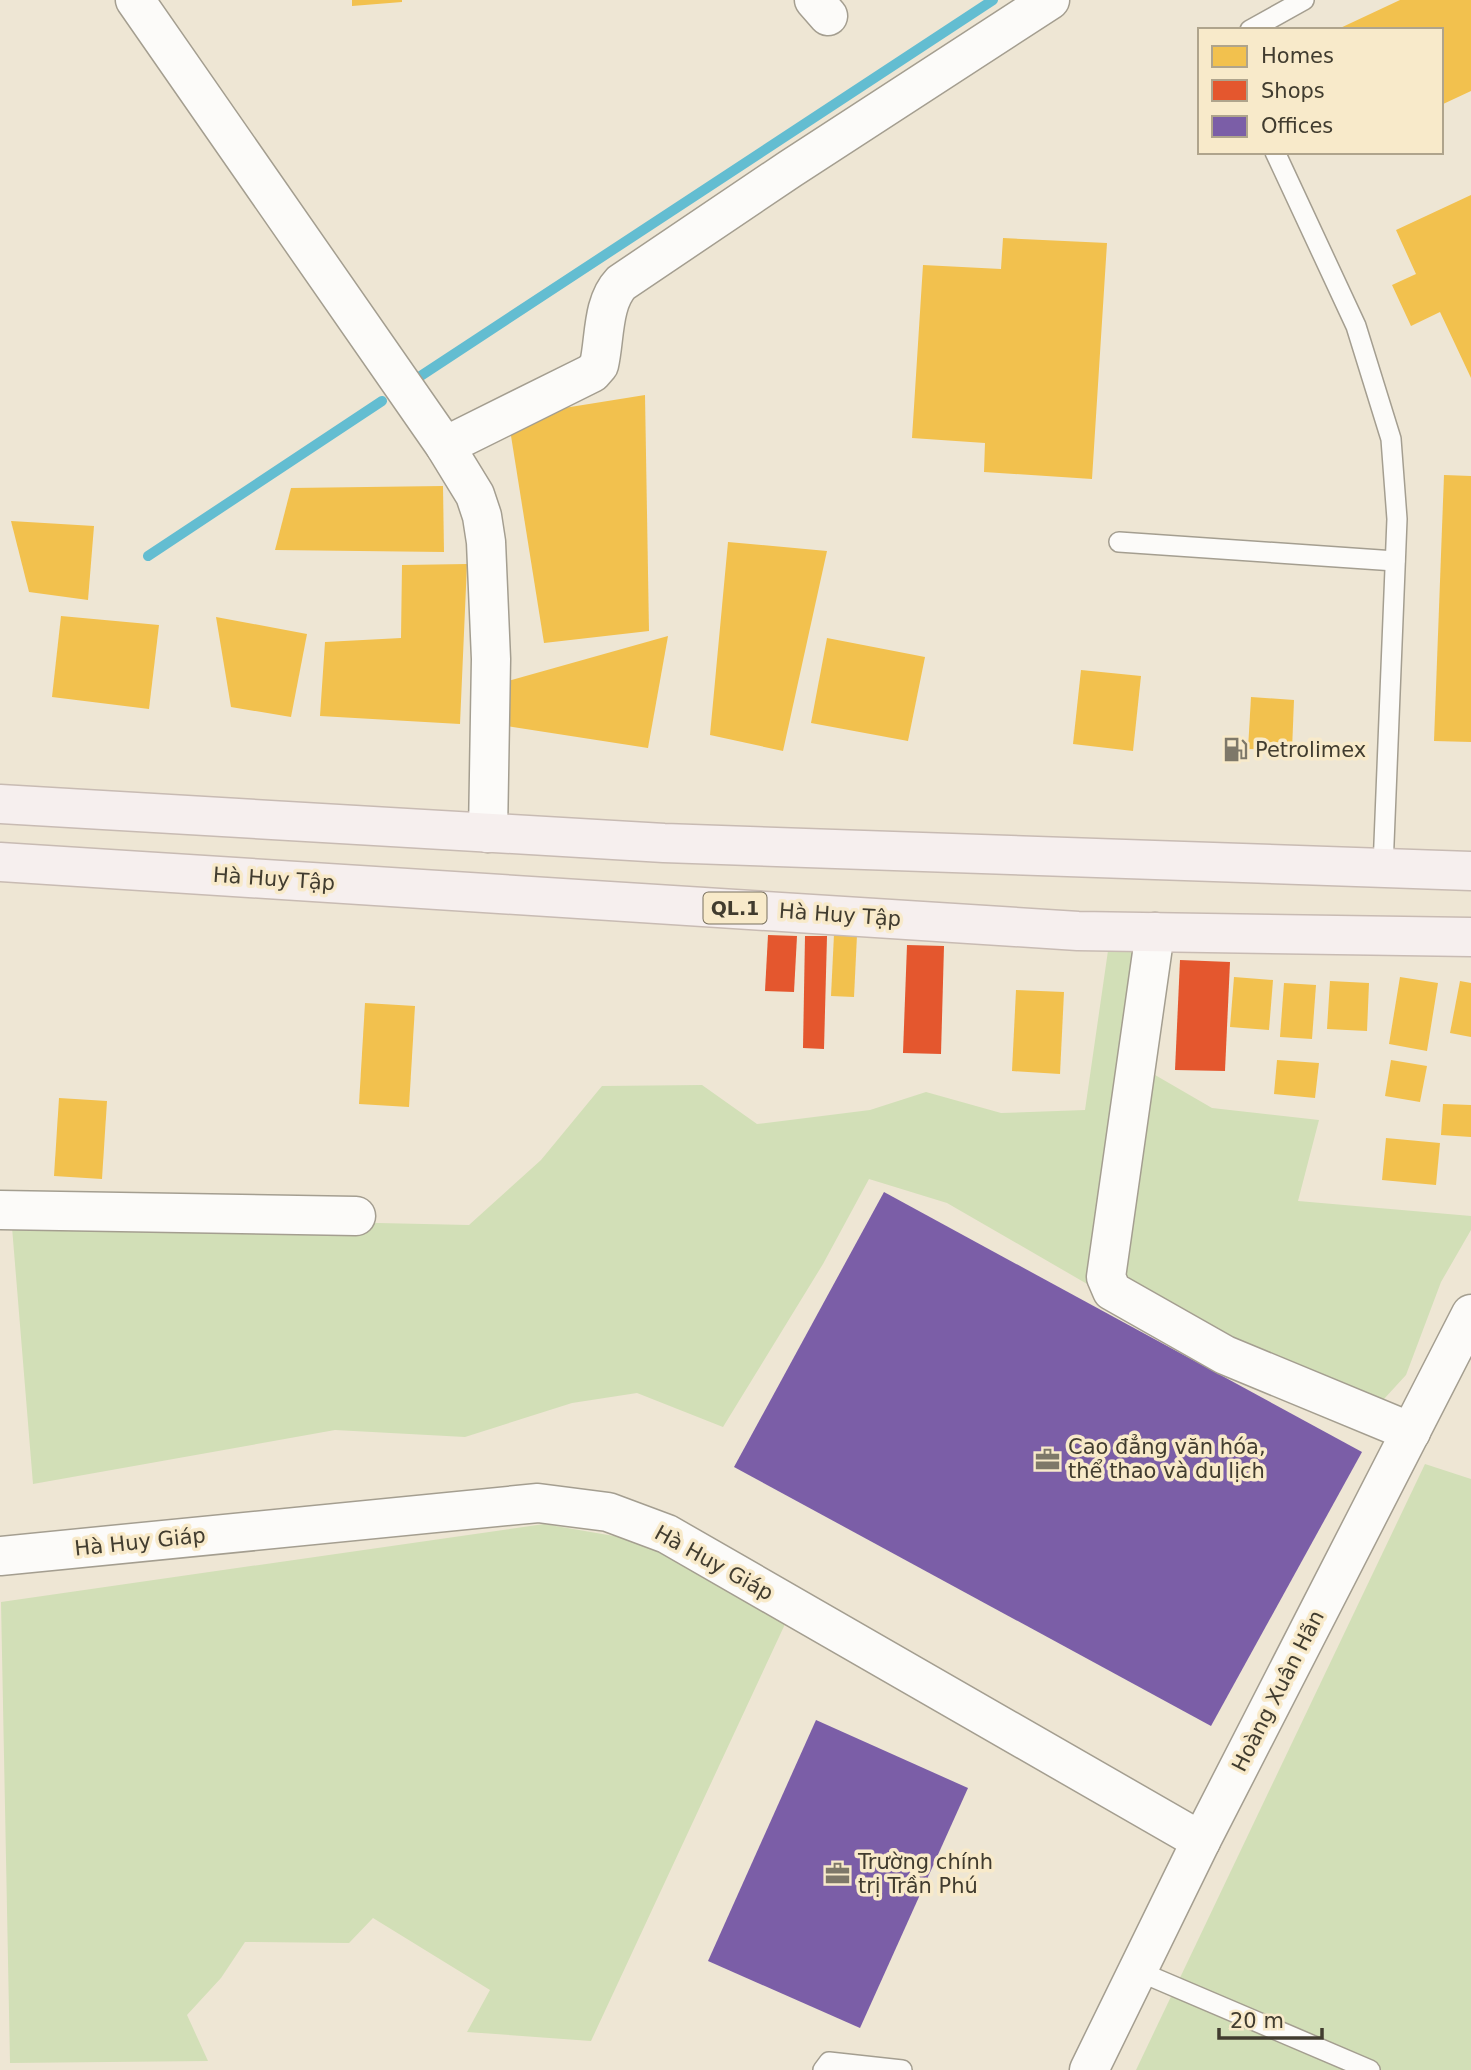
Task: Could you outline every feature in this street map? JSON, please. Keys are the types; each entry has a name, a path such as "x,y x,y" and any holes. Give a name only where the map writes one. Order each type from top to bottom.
{"main road":[{"path":"0,804 664,843 1471,871"},
{"name":"Hà Huy Tập","path":"0,862 1078,930 1471,937"}],"street":[{"path":"135,0 444,446 475,495 486,542 491,659 488,833"},
{"path":"444,446 592,373 599,365 609,303 613,291 621,283 1050,0"},
{"path":"1155,932 1106,1277 1112,1291 1225,1355 1411,1432"},
{"path":"0,1210 356,1216"},
{"name":"Hoàng Xuân Hãn","path":"1089,2070 1201,1841 1471,1314"},
{"name":"Hà Huy Giáp","path":"0,1556 538,1503 608,1512 667,1534 1201,1841"}],"lane":[{"path":"1254,28 1304,0"},
{"path":"1276,154 1356,326 1391,439 1397,519 1382,868"},
{"path":"1119,542 1395,561"},
{"path":"1138,1971 1370,2070"},
{"path":"823,2070 829,2062 902,2070"}],"green space":[{"path":"1112,923 1151,929 1143,1068 1212,1108 1319,1120 1298,1201 1471,1216 1471,1230 1441,1282 1406,1375 1373,1411 1172,1333 947,1203 869,1179 823,1264 723,1427 637,1393 572,1403 465,1437 335,1430 33,1484 11,1215 469,1225 541,1160 602,1086 702,1085 757,1124 870,1110 926,1092 1001,1113 1085,1110"},
{"path":"1425,1464 1471,1479 1471,2070 1136,2070"},
{"path":"544,1524 649,1542 786,1622 591,2041 467,2032 490,1990 373,1918 349,1943 245,1942 221,1978 187,2015 208,2061 10,2063 1,1602"}],"building: Homes":[{"path":"352,0 402,0 402,2 352,6"},
{"path":"1400,0 1471,0 1471,91 1443,104 1443,28 1340,28"},
{"path":"1471,195 1471,378 1440,312 1411,326 1392,285 1416,274 1396,230"},
{"path":"1003,238 1107,243 1092,479 984,472 985,443 912,438 923,265 1001,269"},
{"path":"645,395 649,631 544,643 508,417"},
{"path":"1444,475 1471,476 1471,742 1434,741"},
{"path":"443,486 444,552 275,550 291,488"},
{"path":"11,521 94,526 88,600 29,592"},
{"path":"728,542 827,551 783,751 710,735"},
{"path":"467,564 460,724 320,716 325,642 401,638 402,565"},
{"path":"61,616 159,625 149,709 52,697"},
{"path":"216,617 307,634 291,717 231,707"},
{"path":"668,636 648,748 500,725 508,681"},
{"path":"827,638 925,657 908,741 811,723"},
{"path":"1081,670 1141,676 1133,751 1073,744"},
{"path":"1251,697 1294,700 1292,750 1248,749"},
{"path":"834,934 857,935 854,997 831,996"},
{"path":"1234,977 1273,980 1269,1030 1230,1027"},
{"path":"1400,977 1438,983 1427,1051 1389,1044"},
{"path":"1330,981 1369,983 1367,1031 1327,1029"},
{"path":"1460,981 1471,983 1471,1037 1450,1033"},
{"path":"1284,983 1316,985 1312,1039 1280,1037"},
{"path":"1016,990 1064,992 1060,1074 1012,1071"},
{"path":"365,1003 415,1006 409,1107 359,1104"},
{"path":"1277,1060 1319,1063 1315,1098 1274,1094"},
{"path":"1391,1060 1427,1066 1420,1102 1385,1096"},
{"path":"59,1098 107,1101 102,1179 54,1176"},
{"path":"1443,1104 1471,1105 1471,1137 1441,1135"},
{"path":"1386,1138 1440,1143 1436,1185 1382,1180"}],"building: Shops":[{"path":"768,935 797,936 794,992 765,991"},
{"path":"805,936 827,936 824,1049 803,1048"},
{"path":"907,945 944,946 941,1054 903,1053"},
{"path":"1180,960 1230,962 1225,1071 1175,1070"}],"building: Offices":[{"name":"Cao đẳng văn hóa, thể thao và du lịch","path":"884,1192 1362,1452 1211,1726 734,1467"},
{"name":"Trường chính trị Trần Phú","path":"816,1720 968,1788 860,2028 708,1961"}],"waterway":[{"path":"413,381 993,0"},
{"path":"148,556 382,401"}],"place":[{"name":"Petrolimex","path":"1235,750"},
{"name":"Cao đẳng văn hóa, thể thao và du lịch","path":"1048,1459"},
{"name":"Trường chính trị Trần Phú","path":"838,1874"}]}
